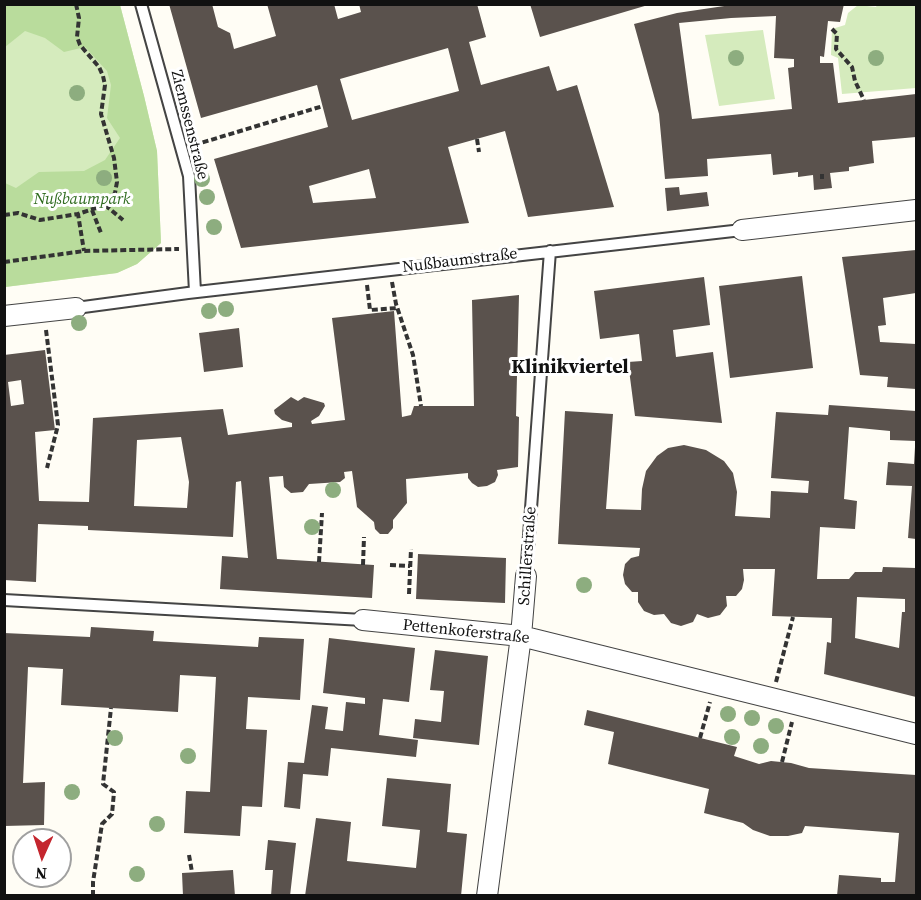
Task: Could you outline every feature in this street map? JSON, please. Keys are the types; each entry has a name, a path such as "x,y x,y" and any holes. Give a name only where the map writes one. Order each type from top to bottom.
{"street":[{"name":"Nußbaumstraße","path":"742,230 916,210"},
{"name":"Nußbaumstraße","path":"4,316 76,308"},
{"name":"Schillerstraße","path":"487,896 521,636 526,576"},
{"name":"Pettenkoferstraße","path":"363,620 521,636 916,734"}],"lane":[{"name":"Ziemssenstraße","path":"141,4 189,176 195,292"},
{"name":"Nußbaumstraße","path":"76,308 195,292 742,230"},
{"name":"Schillerstraße","path":"526,576 550,251"},
{"name":"Pettenkoferstraße","path":"4,600 363,620"}],"path":[{"path":"4,215 18,213 40,220 78,214 105,205 115,193 117,182 114,158 101,114 105,86 99,67 85,52 77,37 79,18 76,4"},
{"path":"832,29 837,34 836,49 852,67 855,81 864,100"},
{"path":"182,149 323,106"},
{"path":"477,139 479,152"},
{"path":"105,205 123,220"},
{"path":"92,210 101,233"},
{"path":"78,214 84,251"},
{"path":"4,261 84,251 192,249"},
{"path":"366,272 370,310 398,308"},
{"path":"395,297 413,355 421,406"},
{"path":"44,311 58,425 47,468"},
{"path":"319,562 322,513"},
{"path":"363,565 364,537"},
{"path":"409,594 411,549"},
{"path":"390,565 410,566"},
{"path":"772,698 793,617"},
{"path":"782,762 796,704"},
{"path":"93,896 102,824 112,814 114,803 114,792 103,784 111,708"},
{"path":"700,738 705,721"},
{"path":"189,855 192,872"}],"green space":[{"name":"Nußbaumpark","path":"5,4 120,5 157,151 161,243 137,264 117,273 5,287 5,183 16,188 39,172 84,171 105,160 120,138 107,118 111,85 107,71 85,47 64,52 45,38 25,31 5,47"},
{"name":"Nußbaumpark","path":"5,5 120,5 157,151 161,243 137,264 117,273 5,287"},
{"path":"858,5 876,7 877,5 916,5 916,88 842,94 838,58 831,55 832,29 845,25 848,13"},
{"path":"763,30 775,99 719,106 705,35"}],"building":[{"path":"169,4 212,4 218,27 230,33 234,49 276,36 267,4 334,4 338,19 361,12 359,4 477,4 486,37 469,42 481,85 549,66 557,91 577,85 614,207 528,217 505,131 448,147 469,223 241,248 214,159 328,127 317,85 201,118","holes":["448,48 459,91 352,120 340,79","369,169 376,198 313,203 309,186"]},
{"path":"530,4 648,4 648,5 540,37"},
{"path":"844,4 840,22 828,21 824,57 820,56 820,63 833,63 838,103 916,94 916,137 872,141 874,163 849,167 849,171 830,173 832,188 814,190 813,175 798,177 798,172 773,175 771,154 707,159 708,176 665,179 659,114 634,24 677,13 731,5","holes":["776,16 774,58 794,59 794,67 788,68 792,109 692,119 679,23"]},
{"path":"679,187 680,195 707,192 709,206 667,211 665,188"},
{"path":"916,250 916,293 883,298 886,325 878,326 880,342 916,344 916,389 887,387 888,377 860,375 842,257"},
{"path":"802,276 813,368 730,378 719,286"},
{"path":"704,277 710,325 673,330 676,357 713,352 722,423 635,416 628,362 642,361 639,334 600,339 594,291"},
{"path":"519,295 516,416 519,417 518,467 497,470 498,475 495,482 478,487 468,478 468,473 406,479 407,503 393,520 393,528 388,534 380,534 375,529 374,522 357,507 352,471 344,472 345,478 340,482 309,484 303,492 291,493 284,487 283,476 269,477 277,559 374,565 372,598 220,589 222,556 248,558 241,481 236,482 233,537 88,530 88,526 38,524 36,582 4,580 4,355 45,350 55,430 35,432 39,501 89,502 93,418 223,409 228,435 292,427 292,423 282,420 274,410 291,397 298,401 304,397 324,403 325,406 319,416 311,421 312,424 345,420 332,318 394,311 402,417 411,415 414,406 474,406 472,300","holes":["21,380 24,404 11,406 8,382","181,437 189,482 187,508 134,506 137,440"]},
{"path":"239,328 243,367 204,372 199,333"},
{"path":"829,405 916,411 916,441 890,440 890,431 849,427 844,499 857,501 855,529 820,527 817,579 849,579 855,572 882,572 883,567 916,568 916,697 824,674 827,642 831,643 832,618 772,616 775,569 743,569 742,589 736,596 726,596 727,606 720,615 708,618 697,614 693,622 681,626 671,623 664,614 654,615 644,611 638,602 638,592 632,592 625,584 623,575 625,564 631,558 639,556 640,548 558,544 565,411 613,414 606,509 641,510 646,471 657,456 668,448 684,445 706,450 724,461 733,473 737,492 735,516 770,518 771,491 808,493 809,481 771,478 776,412 828,415","holes":["857,597 905,599 899,648 855,638"]},
{"path":"915,447 916,539 908,538 912,486 886,485 888,462 914,464"},
{"path":"418,554 506,558 505,603 416,599"},
{"path":"91,627 154,631 153,641 258,647 259,637 304,639 300,700 248,697 246,729 267,730 262,807 242,806 240,836 184,833 186,791 210,792 216,677 180,675 178,712 61,705 63,669 28,667 23,783 45,782 44,825 4,826 4,633 90,637"},
{"path":"329,638 415,648 409,702 383,699 379,735 418,740 416,757 331,748 328,776 303,774 300,809 284,807 288,762 304,763 312,705 328,707 325,729 343,731 346,702 365,704 365,698 323,693"},
{"path":"435,650 488,656 479,745 413,738 415,719 441,722 444,691 430,690"},
{"path":"587,710 737,747 734,756 759,764 771,761 809,768 916,775 916,896 837,896 839,875 881,878 881,882 895,882 899,833 805,826 802,833 770,836 753,830 743,823 704,813 709,789 608,764 614,732 584,725"},
{"path":"387,778 451,784 447,832 467,834 461,896 305,896 316,818 351,822 347,861 416,868 420,830 382,826"},
{"path":"268,840 296,843 290,896 271,896 273,870 265,870"},
{"path":"233,870 235,896 183,896 182,873"}],"district":[{"name":"Klinikviertel","path":"570,368"}]}
